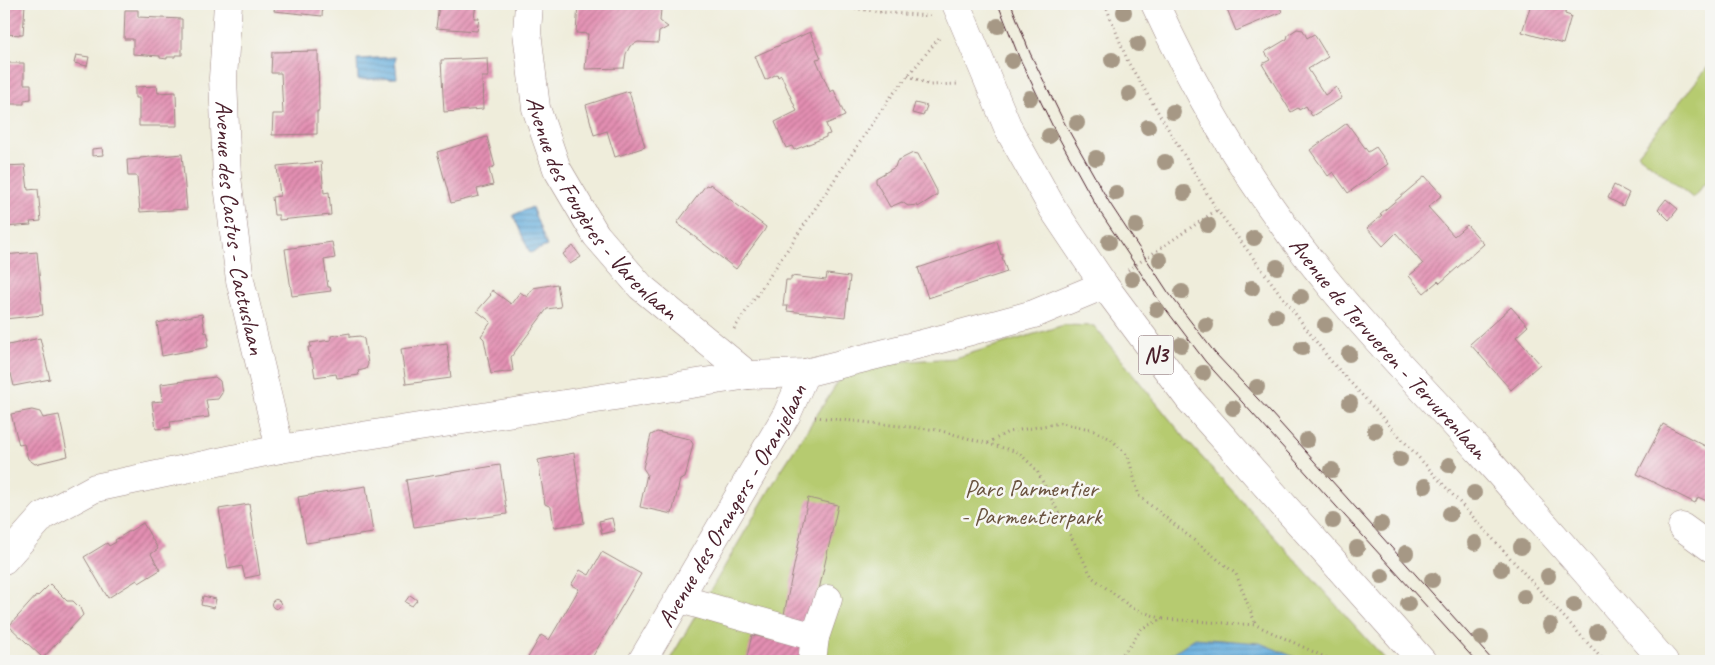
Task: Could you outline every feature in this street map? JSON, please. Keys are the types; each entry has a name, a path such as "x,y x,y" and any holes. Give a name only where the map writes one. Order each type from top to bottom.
{"street":[{"name":"Avenue des Cactus - Cactuslaan","path":"228,4 223,78 227,177 240,280 280,450"},
{"name":"Avenue des Fougères - Varenlaan","path":"529,4 527,32 536,108 557,169 596,235 634,280 748,375"},
{"name":"Avenue de Tervueren - Tervurenlaan","path":"1155,4 1179,56 1226,138 1276,215 1335,291 1537,515 1664,661"},
{"name":"N3","path":"958,10 1009,130 1053,209 1104,285 1189,399 1422,661"},
{"path":"6,552 43,516 95,488 280,450 748,375 805,373 1034,314 1104,285"},
{"name":"Avenue des Orangers - Oranjelaan","path":"642,661 787,414 805,373"},
{"path":"1682,526 1711,548"},
{"path":"680,599 814,649 828,599"}],"path":[{"path":"825,4 880,12 930,16 958,10"},
{"path":"880,12 885,4"},
{"path":"1105,4 1128,62 1217,210 1330,360 1604,661"},
{"path":"719,351 889,99 958,10"},
{"path":"908,75 929,85 956,85 986,77"},
{"path":"1104,285 1146,259 1217,210"},
{"path":"787,414 938,430 1018,452 1036,468 1092,577 1132,608 1163,619 1256,625 1333,661"},
{"path":"988,444 1008,432 1060,423 1090,429 1111,440 1128,456 1139,496 1236,574 1256,625"},
{"path":"1116,661 1129,647 1142,628 1163,619"}],"green space":[{"path":"1711,63 1711,176 1693,198 1638,154"},
{"name":"Parc Parmentier - Parmentierpark","path":"1064,325 1094,326 1189,443 1387,661 669,661 780,472 849,365 955,358"}],"water":[{"path":"395,57 397,78 358,80 357,59"},
{"path":"532,207 547,246 530,253 513,215"},
{"path":"1195,638 1260,643 1304,661 1161,661"}],"building":[{"path":"4,4 25,4 23,35 4,34"},
{"path":"275,4 323,4 322,16 274,11"},
{"path":"439,4 476,4 474,18 479,18 477,31 436,28"},
{"path":"578,4 619,4 661,9 660,21 668,27 659,32 658,43 638,42 630,46 626,54 624,68 585,69 588,34 576,33"},
{"path":"1225,4 1279,4 1282,12 1236,31"},
{"path":"1531,4 1566,4 1565,14 1571,16 1563,44 1522,32"},
{"path":"125,10 138,10 138,17 182,19 182,55 167,57 167,59 160,58 160,56 133,54 133,39 124,39"},
{"path":"1297,29 1303,30 1307,38 1314,34 1328,57 1308,69 1325,95 1336,87 1342,98 1312,116 1306,106 1291,112 1262,64 1270,60 1265,52 1287,39 1288,35"},
{"path":"810,32 821,58 816,59 830,92 834,90 845,116 826,124 830,134 826,135 826,137 794,150 792,146 786,148 775,122 797,111 781,75 778,77 777,74 765,80 755,56"},
{"path":"318,51 319,111 317,111 317,134 272,135 273,114 283,114 281,73 271,73 272,52"},
{"path":"76,55 89,57 87,66 74,63"},
{"path":"487,58 488,77 482,77 483,109 444,112 441,60"},
{"path":"4,63 24,63 24,84 31,84 31,99 24,100 24,104 4,104"},
{"path":"157,86 158,93 176,92 177,126 139,126 139,98 135,98 135,87"},
{"path":"629,91 645,147 615,157 607,131 594,135 586,105"},
{"path":"915,103 927,106 923,116 912,113"},
{"path":"1347,123 1368,152 1376,147 1388,164 1348,193 1333,172 1328,176 1310,150"},
{"path":"487,137 495,166 489,169 493,185 477,189 479,196 451,203 437,152"},
{"path":"102,148 103,155 92,156 92,149"},
{"path":"913,153 918,154 937,191 937,195 918,207 917,205 908,206 902,202 890,207 876,182 876,178 895,167 897,161"},
{"path":"182,154 187,209 140,212 137,176 128,176 127,160"},
{"path":"321,162 324,193 329,192 331,215 279,220 279,215 274,215 272,197 280,196 277,166"},
{"path":"25,165 28,190 38,189 41,221 30,222 31,225 4,227 4,166"},
{"path":"1425,176 1442,195 1428,207 1454,236 1467,225 1484,244 1440,283 1438,281 1424,293 1409,276 1423,264 1396,233 1383,246 1367,228 1382,215 1380,214"},
{"path":"710,184 766,227 736,269 677,223 706,185 709,186"},
{"path":"1614,185 1629,193 1623,206 1608,198"},
{"path":"1666,199 1678,209 1669,220 1658,209"},
{"path":"332,242 335,258 324,260 328,287 330,287 331,291 292,296 285,249"},
{"path":"997,242 1001,255 1003,254 1002,257 1007,272 928,298 918,268"},
{"path":"573,246 581,257 570,264 563,254"},
{"path":"37,252 43,315 4,319 4,255"},
{"path":"827,274 850,277 845,317 787,311 788,306 783,306 786,280 791,280 791,276 826,280"},
{"path":"557,284 561,307 547,309 511,357 513,371 491,374 484,339 481,336 491,322 477,311 491,295 492,290 511,304 520,292 527,297 533,288"},
{"path":"1511,307 1528,326 1516,337 1540,364 1511,390 1470,344"},
{"path":"202,314 205,333 207,332 209,340 207,341 208,347 162,356 157,323"},
{"path":"350,333 350,337 360,336 364,339 368,364 366,369 358,371 359,375 337,378 336,374 315,377 308,347 311,347 310,343 331,340 331,336"},
{"path":"40,338 50,379 14,386 11,374 4,375 4,346"},
{"path":"447,343 451,378 406,384 401,349"},
{"path":"215,377 220,381 222,393 218,399 206,400 209,417 170,422 171,427 156,429 152,402 163,401 161,384"},
{"path":"32,410 40,412 43,418 59,415 68,456 35,464 28,459 24,444 19,445 11,414"},
{"path":"1663,424 1711,449 1711,503 1698,497 1695,503 1637,474"},
{"path":"657,432 690,439 693,444 685,478 680,480 672,514 640,507 647,474 643,468 651,435"},
{"path":"574,453 584,523 554,527 551,507 545,504 538,460"},
{"path":"500,465 507,514 414,527 406,480"},
{"path":"366,486 373,533 306,543 298,497"},
{"path":"808,498 838,505 810,630 782,624"},
{"path":"249,504 260,575 245,578 242,566 228,569 219,509"},
{"path":"612,518 615,531 602,534 599,521"},
{"path":"143,523 158,549 151,554 160,570 139,583 137,580 108,598 84,557 107,543 109,546 116,542 115,540"},
{"path":"602,552 641,574 590,661 526,661 541,635 549,640 579,589 571,585 580,570 589,575"},
{"path":"50,584 67,601 73,601 80,608 83,615 43,658 9,626 37,595"},
{"path":"410,595 417,600 412,606 405,602"},
{"path":"203,596 216,599 214,608 201,605"},
{"path":"276,600 280,604 276,608 272,604"},
{"path":"752,635 803,646 806,661 746,661"}],"tram line":[{"path":"998,4 1019,57 1054,129 1098,209 1158,299 1205,361 1476,661"},
{"path":"1011,4 1030,53 1065,124 1109,202 1168,292 1215,353 1493,661"}]}
